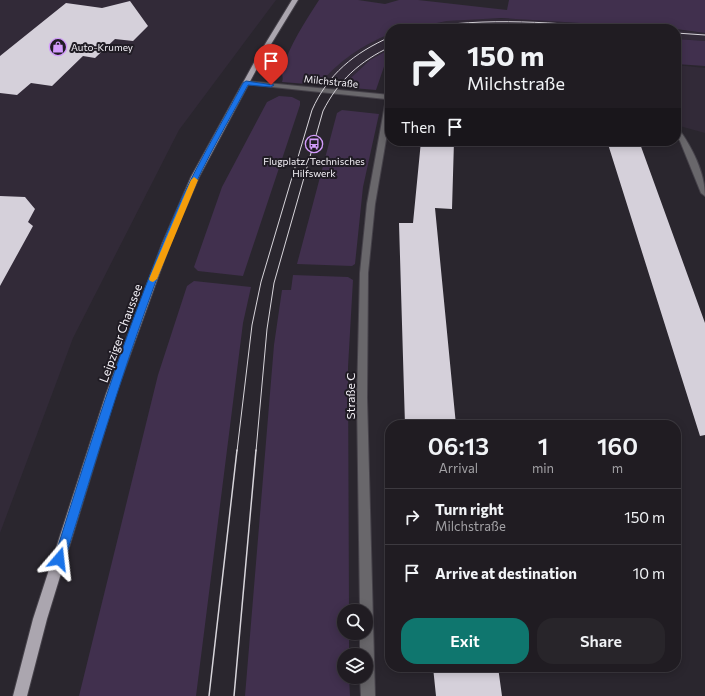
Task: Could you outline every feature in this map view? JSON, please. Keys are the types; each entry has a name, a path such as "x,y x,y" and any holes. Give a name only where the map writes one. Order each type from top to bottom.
{"main road":[{"name":"Leipziger Chaussee","path":"20,696 40,619 111,394 137,322 189,190 271,37 295,0"}],"street":[{"name":"Milchstraße","path":"246,83 385,97"},
{"name":"Straße C","path":"368,696 362,398 364,273 371,204 385,125"},
{"path":"681,137 705,193"}],"shaded area":[{"path":"0,0 276,0 179,130 73,338 0,533"},
{"path":"319,0 358,0 385,4 399,0 418,0 507,10 509,0 705,0 705,33 681,30 681,24 596,24 501,18 447,21 432,24 385,24 385,36 370,43 342,61 319,85 282,82 282,70 285,60 298,34"},
{"path":"482,18 524,19 591,24 432,24"},
{"path":"681,31 705,33 705,41 681,39"},
{"path":"385,36 385,52 370,60 341,87 319,85 333,68 347,57 373,41"},
{"path":"681,39 705,41 705,66 681,64"},
{"path":"385,52 385,64 376,90 341,87 370,60"},
{"path":"681,66 705,68 705,133 681,126"},
{"path":"279,96 292,97 300,101 300,105 243,276 198,271 194,267 222,187 267,102"},
{"path":"342,110 379,114 363,187 355,264 352,266 297,264 337,113"},
{"path":"293,275 348,277 353,280 348,367 349,604 337,604 337,640 349,640 349,648 337,648 337,684 349,684 350,696 245,696 274,345 282,290 291,290"},
{"path":"194,281 251,287 243,323 196,696 79,696 158,375 187,286"}],"building":[{"name":"Auto-Krumey","path":"130,1 148,26 133,41 115,39 95,58 83,56 52,86 31,83 17,95 0,93 0,56 66,3 102,8"},
{"path":"421,146 454,146 452,209 435,208 456,420 405,420 399,223 413,223"},
{"path":"609,146 641,146 705,323 705,435 700,436"},
{"path":"0,196 25,197 35,209 28,222 33,226 0,286"},
{"path":"434,672 499,672 502,696 436,696"}],"tram line":[{"path":"456,24 495,22 561,24"},
{"path":"681,33 705,35"},
{"path":"237,451 252,325 261,282 312,110 318,97 334,75 365,50 385,39"},
{"path":"256,451 267,329 274,283 323,111 336,90 351,73 360,65 385,50"},
{"path":"209,696 237,450"},
{"path":"234,696 256,450"}],"slow traffic":[{"path":"153,279 166,244 194,180"}],"place":[{"name":"Auto-Krumey","path":"58,47"},
{"name":"Flugplatz/Technisches Hilfswerk","path":"314,144"}],"route":[{"path":"59,559 111,394 166,244 186,196 246,83 271,85"}]}
